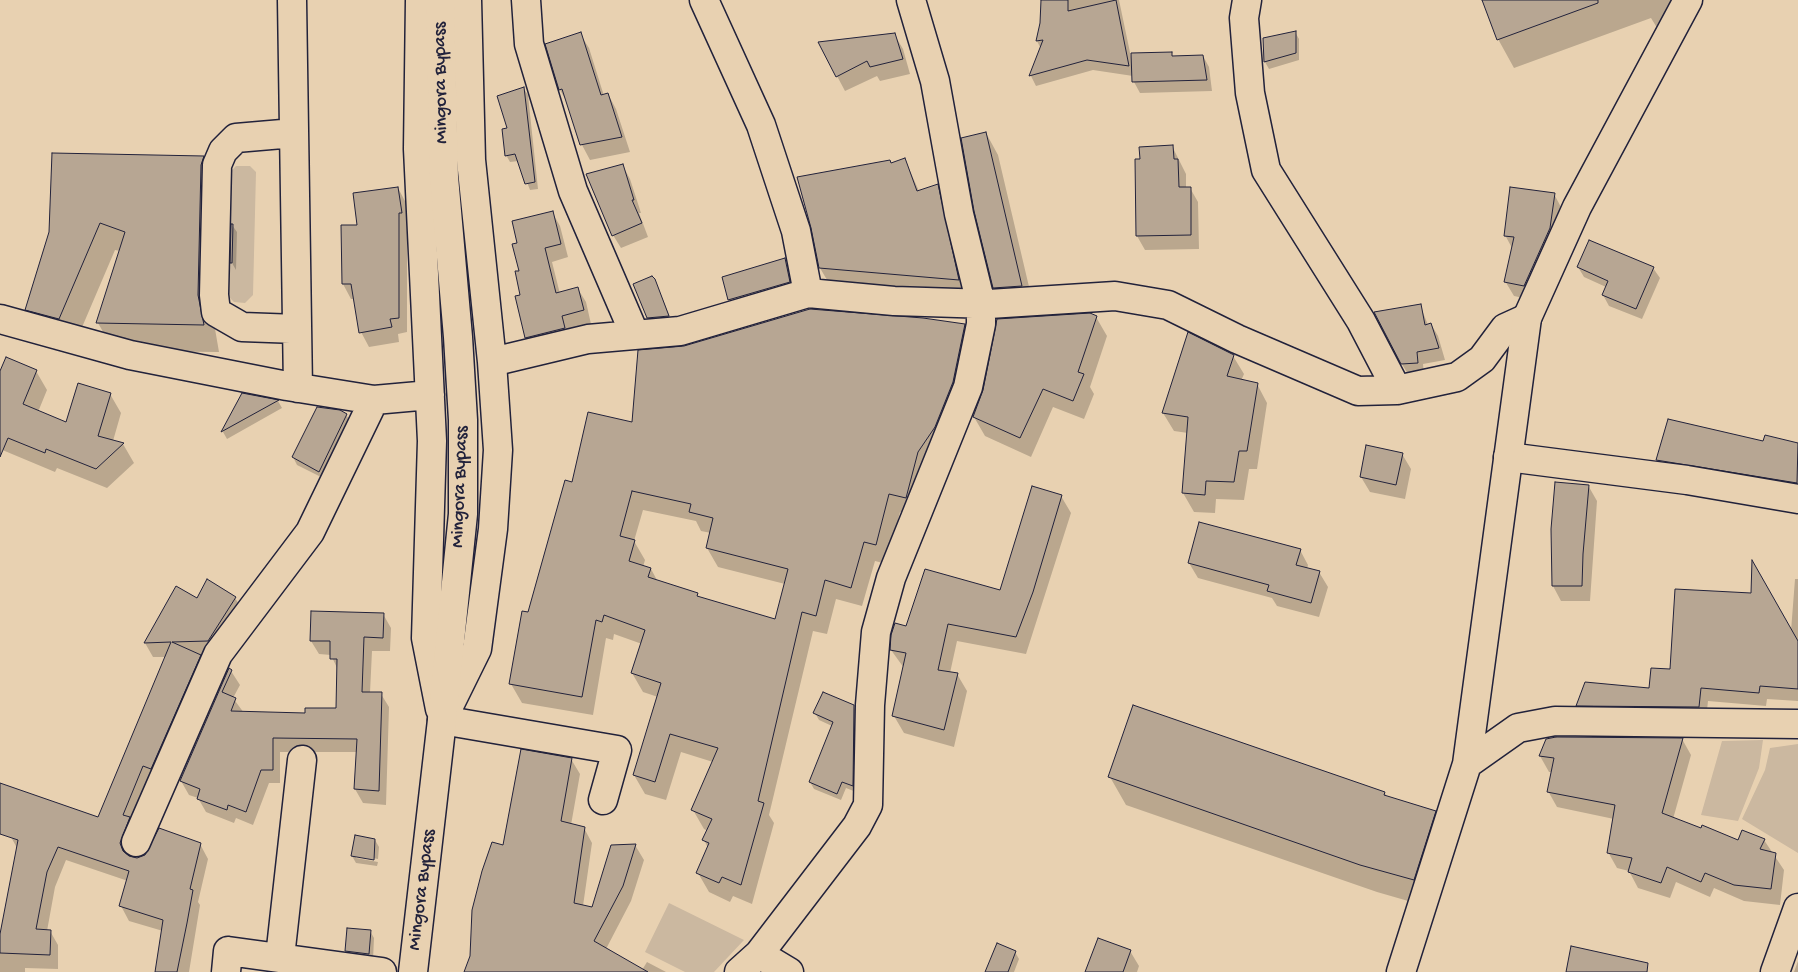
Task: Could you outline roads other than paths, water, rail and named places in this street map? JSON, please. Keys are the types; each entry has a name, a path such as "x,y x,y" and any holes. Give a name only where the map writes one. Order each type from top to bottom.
{"main road":[{"path":"292,0 298,388"},
{"path":"420,0 418,149 432,441 431,526 426,638 442,720"},
{"name":"Mingora Bypass","path":"413,972 463,514 463,420 459,346 444,177 440,0"},
{"path":"442,720 477,649 493,529 498,450 492,362 471,160 467,0"},
{"path":"526,0 529,44 573,191 635,335"},
{"path":"704,0 761,125 796,231 808,293"},
{"path":"789,972 749,963 857,826 868,805 870,705 876,632 891,578 968,387 981,324 981,304 959,214 935,81 911,0"},
{"path":"1247,0 1244,18 1250,93 1266,170 1361,321 1397,390"},
{"path":"1401,972 1467,764 1526,318 1577,207 1688,0"},
{"path":"294,133 236,138 223,151 217,165 214,296 216,312 242,327 297,329"},
{"path":"492,362 588,339 680,331 808,293 894,301 981,304 1115,296 1168,305 1237,339 1358,391 1397,390 1457,377 1482,359 1505,328 1526,318"},
{"path":"0,319 130,355 298,388 374,400 430,395"},
{"path":"136,842 218,654 310,532 374,400"},
{"path":"1508,457 1687,480 1798,499"},
{"path":"442,720 617,750 603,800"},
{"path":"1467,764 1518,728 1556,721 1798,724"},
{"path":"280,957 302,760"},
{"path":"1775,972 1798,908"},
{"path":"226,972 228,951 382,972"}]}
